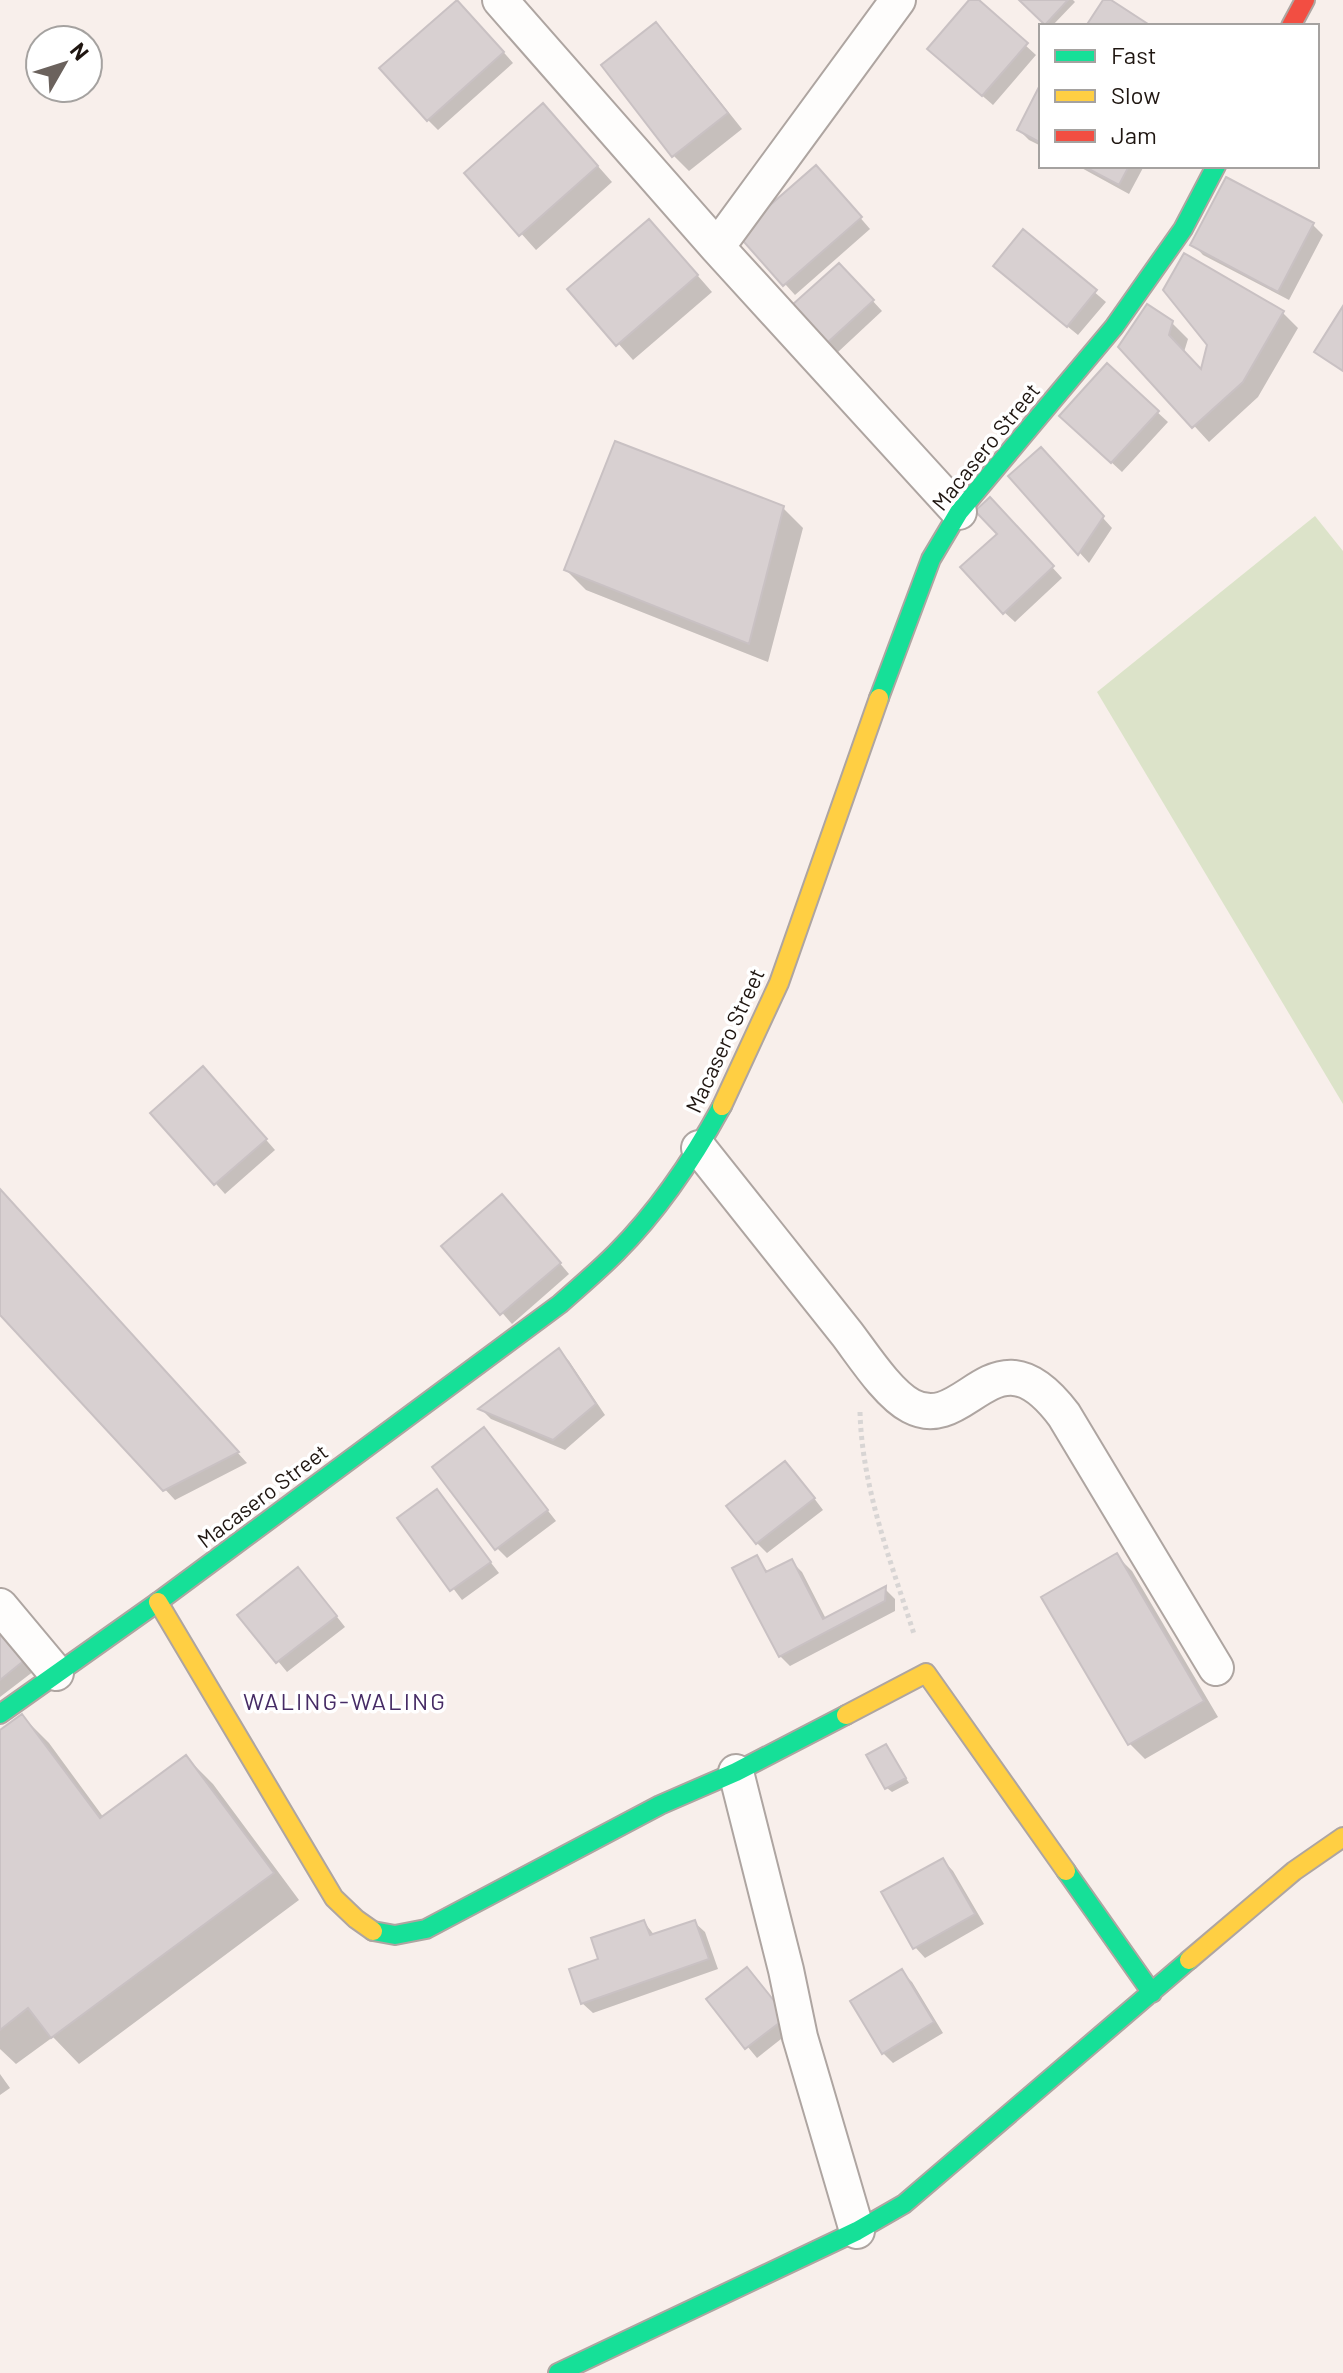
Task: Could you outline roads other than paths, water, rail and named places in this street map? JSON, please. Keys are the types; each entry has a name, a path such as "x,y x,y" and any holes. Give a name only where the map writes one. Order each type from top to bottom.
{"street":[{"path":"500,0 717,247 959,512"},
{"path":"717,247 898,0"},
{"path":"1292,24 1305,0"},
{"name":"Macasero Street","path":"0,1714 158,1602 560,1304 617,1252 659,1204 699,1148 738,1075 779,983 894,654 931,559 959,512 1114,327 1183,229 1215,168"},
{"path":"699,1148 858,1348 909,1405 921,1411 936,1410 1003,1378 1021,1377 1051,1398 1216,1668"},
{"path":"158,1602 334,1898 356,1921 378,1934 396,1936 426,1929 660,1805 736,1772 926,1673 1152,1993"},
{"path":"0,1606 56,1673"},
{"path":"736,1772 800,2037 857,2231"},
{"path":"558,2373 857,2231 904,2204 1294,1871 1343,1837"}],"district":[{"name":"WALING-WALING","path":"345,1700"}]}
